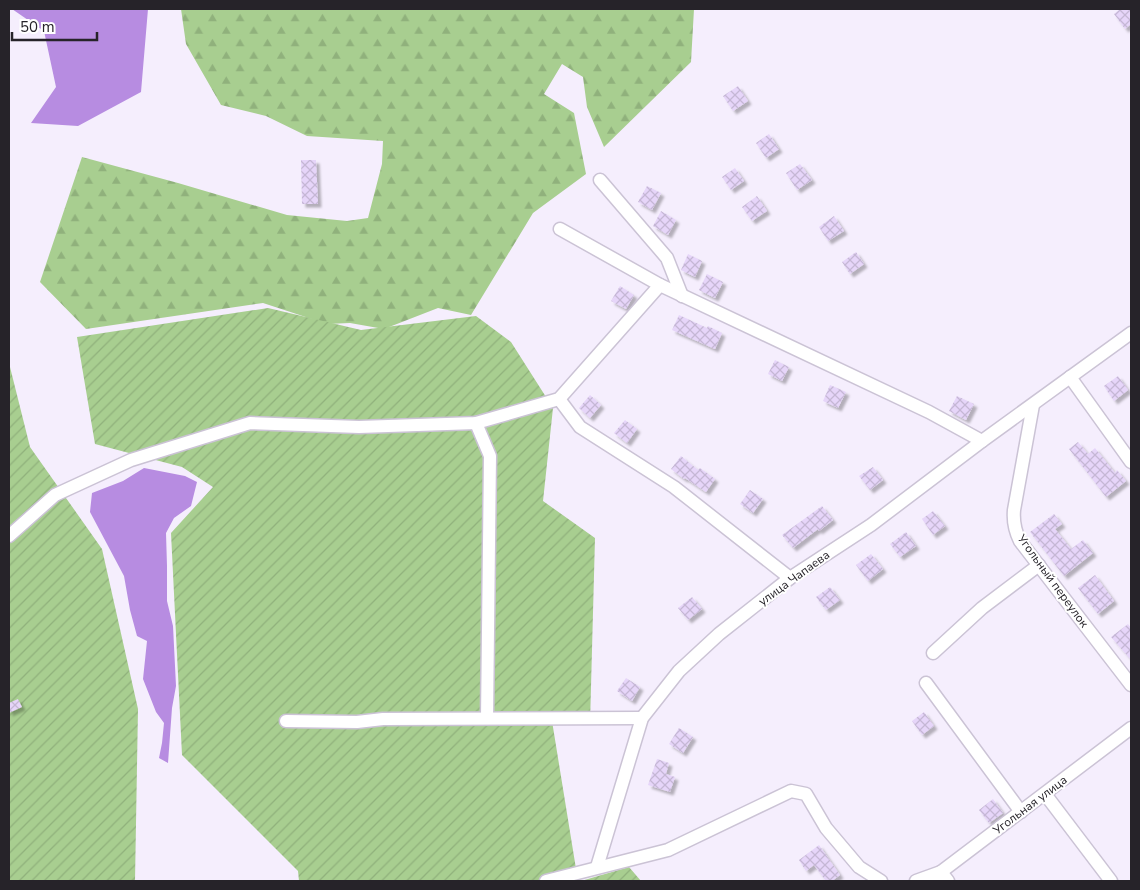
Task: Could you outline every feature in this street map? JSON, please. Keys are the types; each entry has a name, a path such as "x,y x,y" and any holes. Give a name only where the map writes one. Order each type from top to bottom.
{"street":[{"path":"600,180 666,258 682,296"},
{"path":"560,229 660,285 929,412 982,441"},
{"path":"9,536 55,495 131,460 250,423 359,427 476,423 559,400 660,285"},
{"name":"улица Чапаева","path":"598,867 642,718 679,671 719,634 790,578 870,525 1131,333"},
{"path":"1070,378 1131,462"},
{"path":"559,400 580,428 674,486 790,578"},
{"name":"Угольный переулок","path":"1032,405 1014,518 1016,533 1020,541 1131,685"},
{"path":"476,423 490,456 487,718"},
{"path":"933,653 982,608 1039,566"},
{"path":"926,683 1021,812"},
{"path":"286,720 358,722 383,719 642,718"},
{"name":"Угольная улица","path":"929,881 945,876 1021,812 1131,728"},
{"path":"546,881 668,850 791,791 806,794 826,828 859,867 881,881"},
{"path":"1046,794 1111,881"},
{"path":"916,881 945,876"}],"green space":[{"path":"181,9 694,9 691,62 604,147 587,107 583,77 562,64 544,94 574,113 586,174 533,213 471,315 438,308 384,329 350,323 327,324 263,303 86,329 40,282 82,157 287,215 347,221 368,218 382,164 383,141 307,136 266,116 221,105 186,44"},
{"path":"268,308 361,330 476,316 511,342 553,408 543,501 595,538 590,724 552,721 578,881 299,881 298,871 182,755 171,533 213,487 182,467 95,444 77,337"},
{"path":"9,363 30,447 102,549 138,709 135,881 9,881"},
{"path":"629,867 641,881 581,881"}],"shaded area":[{"path":"12,9 148,9 141,92 78,126 31,123 56,87 44,31"},
{"path":"144,468 185,476 197,482 191,506 174,518 166,533 167,601 173,626 176,686 172,708 168,763 159,758 164,723 156,712 143,679 147,641 137,636 124,576 90,512 92,493 123,481"}],"building":[{"path":"1120,9 1131,9 1131,24 1125,29 1114,14"},
{"path":"738,86 748,101 733,111 723,96"},
{"path":"769,134 779,149 766,158 756,143"},
{"path":"301,160 316,160 318,204 302,204"},
{"path":"800,164 812,180 797,190 786,173"},
{"path":"735,168 744,181 731,190 722,177"},
{"path":"647,186 661,193 652,210 638,202"},
{"path":"757,196 767,211 752,221 742,207"},
{"path":"661,211 676,220 668,235 653,226"},
{"path":"834,216 844,231 828,241 819,227"},
{"path":"856,252 864,264 850,274 842,262"},
{"path":"688,254 702,261 695,277 681,270"},
{"path":"707,274 723,282 715,298 699,290"},
{"path":"620,286 634,295 626,309 611,301"},
{"path":"679,315 722,333 715,349 672,330"},
{"path":"775,360 789,367 782,381 768,374"},
{"path":"1118,376 1128,390 1114,401 1104,386"},
{"path":"830,385 846,392 838,408 823,401"},
{"path":"590,395 601,405 590,418 579,408"},
{"path":"957,396 974,404 966,420 949,411"},
{"path":"625,420 637,429 627,443 614,433"},
{"path":"1078,442 1088,454 1095,448 1115,473 1117,470 1126,481 1106,497 1069,449"},
{"path":"681,456 698,470 700,468 715,479 706,492 671,469"},
{"path":"873,467 883,480 870,490 859,476"},
{"path":"750,490 763,499 753,513 740,504"},
{"path":"822,506 833,520 793,548 782,535"},
{"path":"933,511 945,526 933,535 922,519"},
{"path":"1054,514 1062,524 1055,529 1071,549 1083,540 1093,553 1064,576 1030,532"},
{"path":"906,532 916,546 900,557 890,544"},
{"path":"871,554 883,569 868,581 856,565"},
{"path":"1095,575 1114,601 1098,614 1078,588"},
{"path":"830,587 840,600 826,610 816,597"},
{"path":"692,597 702,609 688,620 678,608"},
{"path":"1128,624 1131,628 1131,660 1111,637"},
{"path":"626,678 640,687 632,701 617,691"},
{"path":"18,699 22,707 9,713 9,703"},
{"path":"924,712 934,726 922,735 912,721"},
{"path":"679,728 693,737 683,753 669,744"},
{"path":"657,759 669,763 666,774 675,777 670,792 648,785"},
{"path":"993,799 1003,813 989,823 979,810"},
{"path":"819,845 840,875 832,881 826,881 814,865 806,871 799,860"}]}
